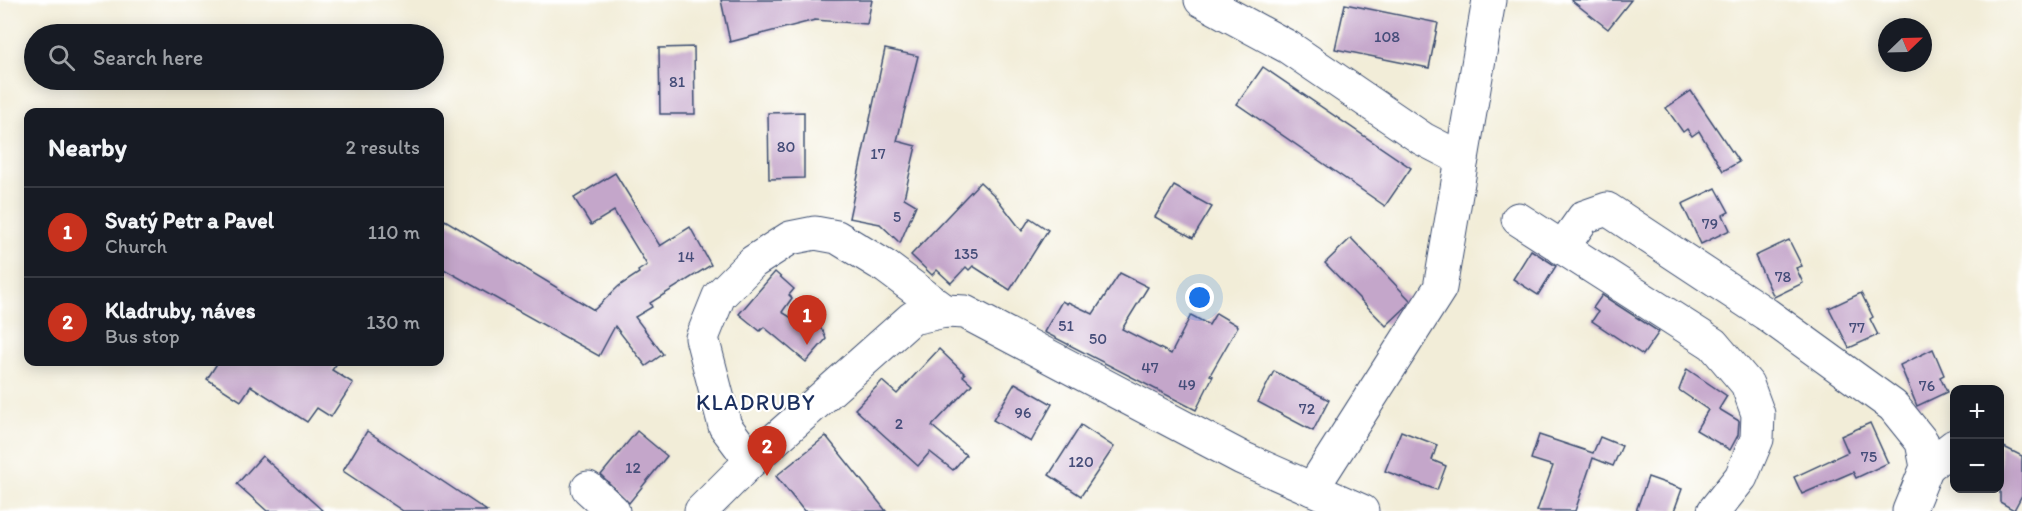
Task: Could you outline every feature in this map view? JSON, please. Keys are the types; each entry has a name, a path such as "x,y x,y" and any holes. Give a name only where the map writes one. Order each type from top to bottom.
{"street":[{"path":"1201,0 1288,47 1424,139 1462,159"},
{"path":"1312,489 1440,288 1489,0"},
{"path":"1562,248 1584,217 1607,209 1766,314 1893,406 1922,442 1927,468"},
{"path":"1518,219 1713,344 1747,384 1758,414 1757,439 1741,477 1714,511"},
{"path":"751,461 725,426 702,338 719,296 753,262 790,237 815,233 837,237 886,267 945,311"},
{"path":"701,511 751,461 912,318 945,311 965,312 1242,458 1362,511"},
{"path":"1909,511 1927,468 1950,449"},
{"path":"588,488 613,511"}],"building":[{"path":"721,0 872,0 867,24 815,20 730,42"},
{"path":"1571,0 1631,0 1608,29"},
{"path":"1345,4 1438,23 1429,68 1335,49"},
{"path":"694,47 695,114 660,114 659,48"},
{"path":"885,49 918,56 897,141 916,146 904,198 916,205 900,243 880,224 849,218"},
{"path":"1263,67 1411,168 1385,206 1237,104"},
{"path":"1691,91 1739,162 1723,171 1699,131 1692,136 1687,129 1683,132 1666,108"},
{"path":"804,112 804,178 769,179 768,113"},
{"path":"615,173 660,246 690,227 711,265 650,303 652,307 635,317 663,354 646,366 615,326 599,356 444,269 445,220 594,310 619,286 647,265 614,211 591,225 574,198"},
{"path":"980,182 996,197 1022,231 1030,218 1048,230 1010,290 973,266 969,270 966,267 951,283 937,270 932,275 911,255"},
{"path":"1174,186 1212,207 1193,238 1155,217"},
{"path":"1716,188 1729,212 1723,215 1730,230 1701,244 1682,204"},
{"path":"1351,238 1410,300 1406,307 1386,326 1325,263"},
{"path":"1789,240 1802,266 1796,268 1803,283 1774,297 1755,256"},
{"path":"1531,250 1556,266 1538,295 1513,279"},
{"path":"775,272 794,289 789,295 792,298 782,312 803,325 819,327 826,339 806,362 764,327 760,331 739,314"},
{"path":"1120,273 1148,287 1122,329 1171,354 1191,315 1209,325 1216,313 1238,326 1210,375 1213,376 1196,410 1044,332 1062,301 1093,314"},
{"path":"1861,293 1873,317 1870,319 1878,335 1849,348 1829,308"},
{"path":"1602,295 1659,332 1643,355 1592,321 1598,312 1593,308"},
{"path":"939,349 972,384 932,426 966,455 953,470 930,452 918,466 855,409 882,381 897,394"},
{"path":"1933,349 1944,375 1940,377 1947,392 1917,406 1900,365"},
{"path":"215,366 335,366 332,370 353,383 331,417 317,408 307,422 251,386 241,401 207,379"},
{"path":"1687,369 1727,396 1719,409 1739,421 1738,435 1730,450 1696,430 1708,410 1679,390"},
{"path":"1274,371 1329,400 1313,431 1258,402"},
{"path":"1015,383 1052,404 1031,442 993,420"},
{"path":"1870,423 1888,463 1856,478 1853,472 1802,494 1794,477 1848,452 1841,436"},
{"path":"1081,425 1114,447 1081,496 1049,475"},
{"path":"367,431 487,511 403,511 343,471"},
{"path":"637,431 667,456 629,503 601,475"},
{"path":"1401,431 1437,445 1432,460 1446,466 1437,490 1385,471"},
{"path":"1539,435 1593,453 1600,437 1622,446 1613,466 1593,458 1575,511 1537,511 1553,466 1531,459"},
{"path":"826,436 886,511 804,511 776,476"},
{"path":"2004,447 2022,456 2022,495 2014,510 2000,502 2000,493 2004,493"},
{"path":"262,456 323,511 267,511 237,484"},
{"path":"1648,477 1682,489 1674,511 1636,511"}],"place":[{"name":"Svatý Petr a Pavel","path":"807,345"},
{"name":"Kladruby, náves","path":"767,476"}],"district":[{"name":"KLADRUBY","path":"756,402"}]}
